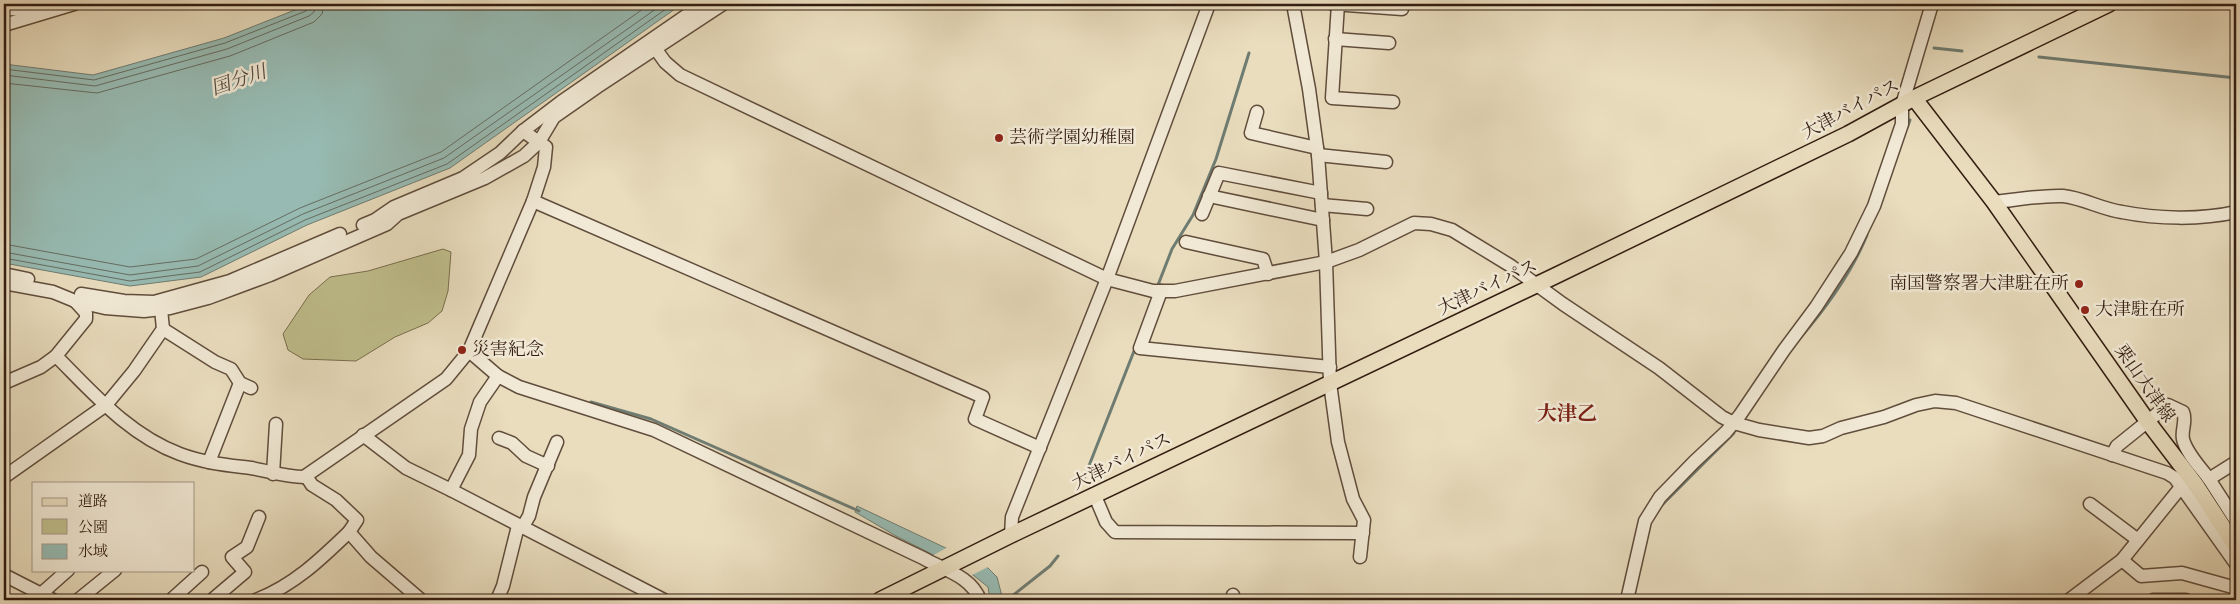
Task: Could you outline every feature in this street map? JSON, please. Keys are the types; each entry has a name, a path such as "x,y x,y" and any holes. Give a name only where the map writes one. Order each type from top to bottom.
{"main road":[{"name":"大津バイパス","path":"880,600 1011,535 1537,285 1848,134 1908,102 2109,4"},
{"name":"栗山大津線","path":"1908,102 1994,202 2148,422 2196,485 2236,547"}],"street":[{"path":"4,25 74,4"},
{"path":"4,274 52,283 76,293 124,302 154,302 230,281 375,220 394,206 463,178 500,153 523,131 607,68 704,4"},
{"path":"4,283 53,292 76,301 104,308 144,311 208,298 270,274 387,224 398,214 485,178 524,156 539,142 554,117 654,48 723,4"},
{"path":"1011,535 1012,517 1106,279 1209,4"},
{"path":"1293,4 1309,89 1318,152 1326,262 1330,383 1338,442 1353,498 1364,520 1360,557"},
{"path":"1333,4 1402,9 1402,4"},
{"path":"1338,4 1332,98 1393,102"},
{"path":"1627,600 1645,521 1660,498 1734,423 1816,307 1851,253 1874,206 1902,124 1932,4"},
{"path":"4,9 57,10"},
{"path":"1336,39 1389,43"},
{"path":"654,48 680,76 1106,279 1161,291 1175,291 1326,262 1359,250 1414,223 1431,224 1452,230 1511,266 1659,368 1734,423 1758,430 1809,438 1823,436 1841,428 1884,417 1916,405 1942,402 1956,403 2167,473 2176,478 2236,564"},
{"path":"1257,112 1251,133 1318,152 1386,162"},
{"path":"56,356 119,419 148,439 180,454 209,462 252,468 286,477 306,476 446,379 469,351 533,201 544,167 546,147 523,131"},
{"path":"1202,214 1219,174 1367,209"},
{"path":"1209,196 1323,220"},
{"path":"1994,202 2061,196 2078,198 2120,212 2145,215 2192,217 2236,212"},
{"path":"533,201 983,397 975,419 1040,448"},
{"path":"1186,242 1263,259 1268,274"},
{"path":"1161,291 1140,348 1330,368"},
{"path":"4,383 41,367 56,356 86,318 86,313 76,301"},
{"path":"4,477 106,405 163,329 161,309"},
{"path":"163,329 188,346 231,368 246,386 209,462"},
{"path":"469,351 498,376 519,387 654,430 946,568 963,577 977,592 980,600"},
{"path":"451,490 469,455 471,429 480,402 498,376"},
{"path":"2112,455 2117,446 2168,405 2183,412 2185,419 2182,433 2184,442 2235,517"},
{"path":"273,474 276,424"},
{"path":"363,435 406,468 664,600"},
{"path":"499,438 512,443 526,456 548,466"},
{"path":"497,600 503,586 520,527 529,516 534,497 557,442"},
{"path":"2209,479 2236,462"},
{"path":"256,600 278,591 295,581 349,532 356,520 336,500 312,485 306,476"},
{"path":"2069,600 2122,560 2182,487"},
{"path":"1095,496 1106,522 1115,532 1363,533"},
{"path":"2090,504 2138,540"},
{"path":"212,600 245,572 232,557 247,547 259,517"},
{"path":"349,532 371,557 421,600"},
{"path":"2122,560 2141,576 2182,573 2236,588"},
{"path":"42,593 66,572"},
{"path":"78,600 113,572"},
{"path":"171,600 202,572"},
{"path":"4,576 53,600"},
{"path":"2153,600 2186,600"}],"green space":[{"path":"443,249 451,252 448,291 442,311 428,323 395,337 356,361 303,359 288,350 283,334 309,295 330,277 368,271"}],"water":[{"name":"国分川","path":"310,4 682,4 450,168 307,225 201,277 130,286 4,263 4,64 93,75 224,38"},
{"path":"857,506 988,568 997,577 1003,600 990,600 988,587 973,575 896,536 855,512"}],"pier":[{"path":"948,547 990,566 970,576 930,557"}],"waterway":[{"path":"1934,48 1962,51"},
{"path":"1158,285 1172,249 1193,215 1216,159 1249,53"},
{"path":"2039,57 2236,78"},
{"path":"1907,128 1910,120"},
{"path":"1800,338 1838,289 1867,235"},
{"path":"1083,481 1136,346"},
{"path":"591,402 651,419 859,511"},
{"path":"1662,505 1734,433"},
{"path":"1007,600 1050,566 1058,556"}],"place":[{"name":"芸術学園幼稚園","path":"999,138"},
{"name":"南国警察署大津駐在所","path":"2079,284"},
{"name":"大津駐在所","path":"2085,310"},
{"name":"災害紀念","path":"462,350"}],"district":[{"name":"大津乙","path":"1567,414"}]}
